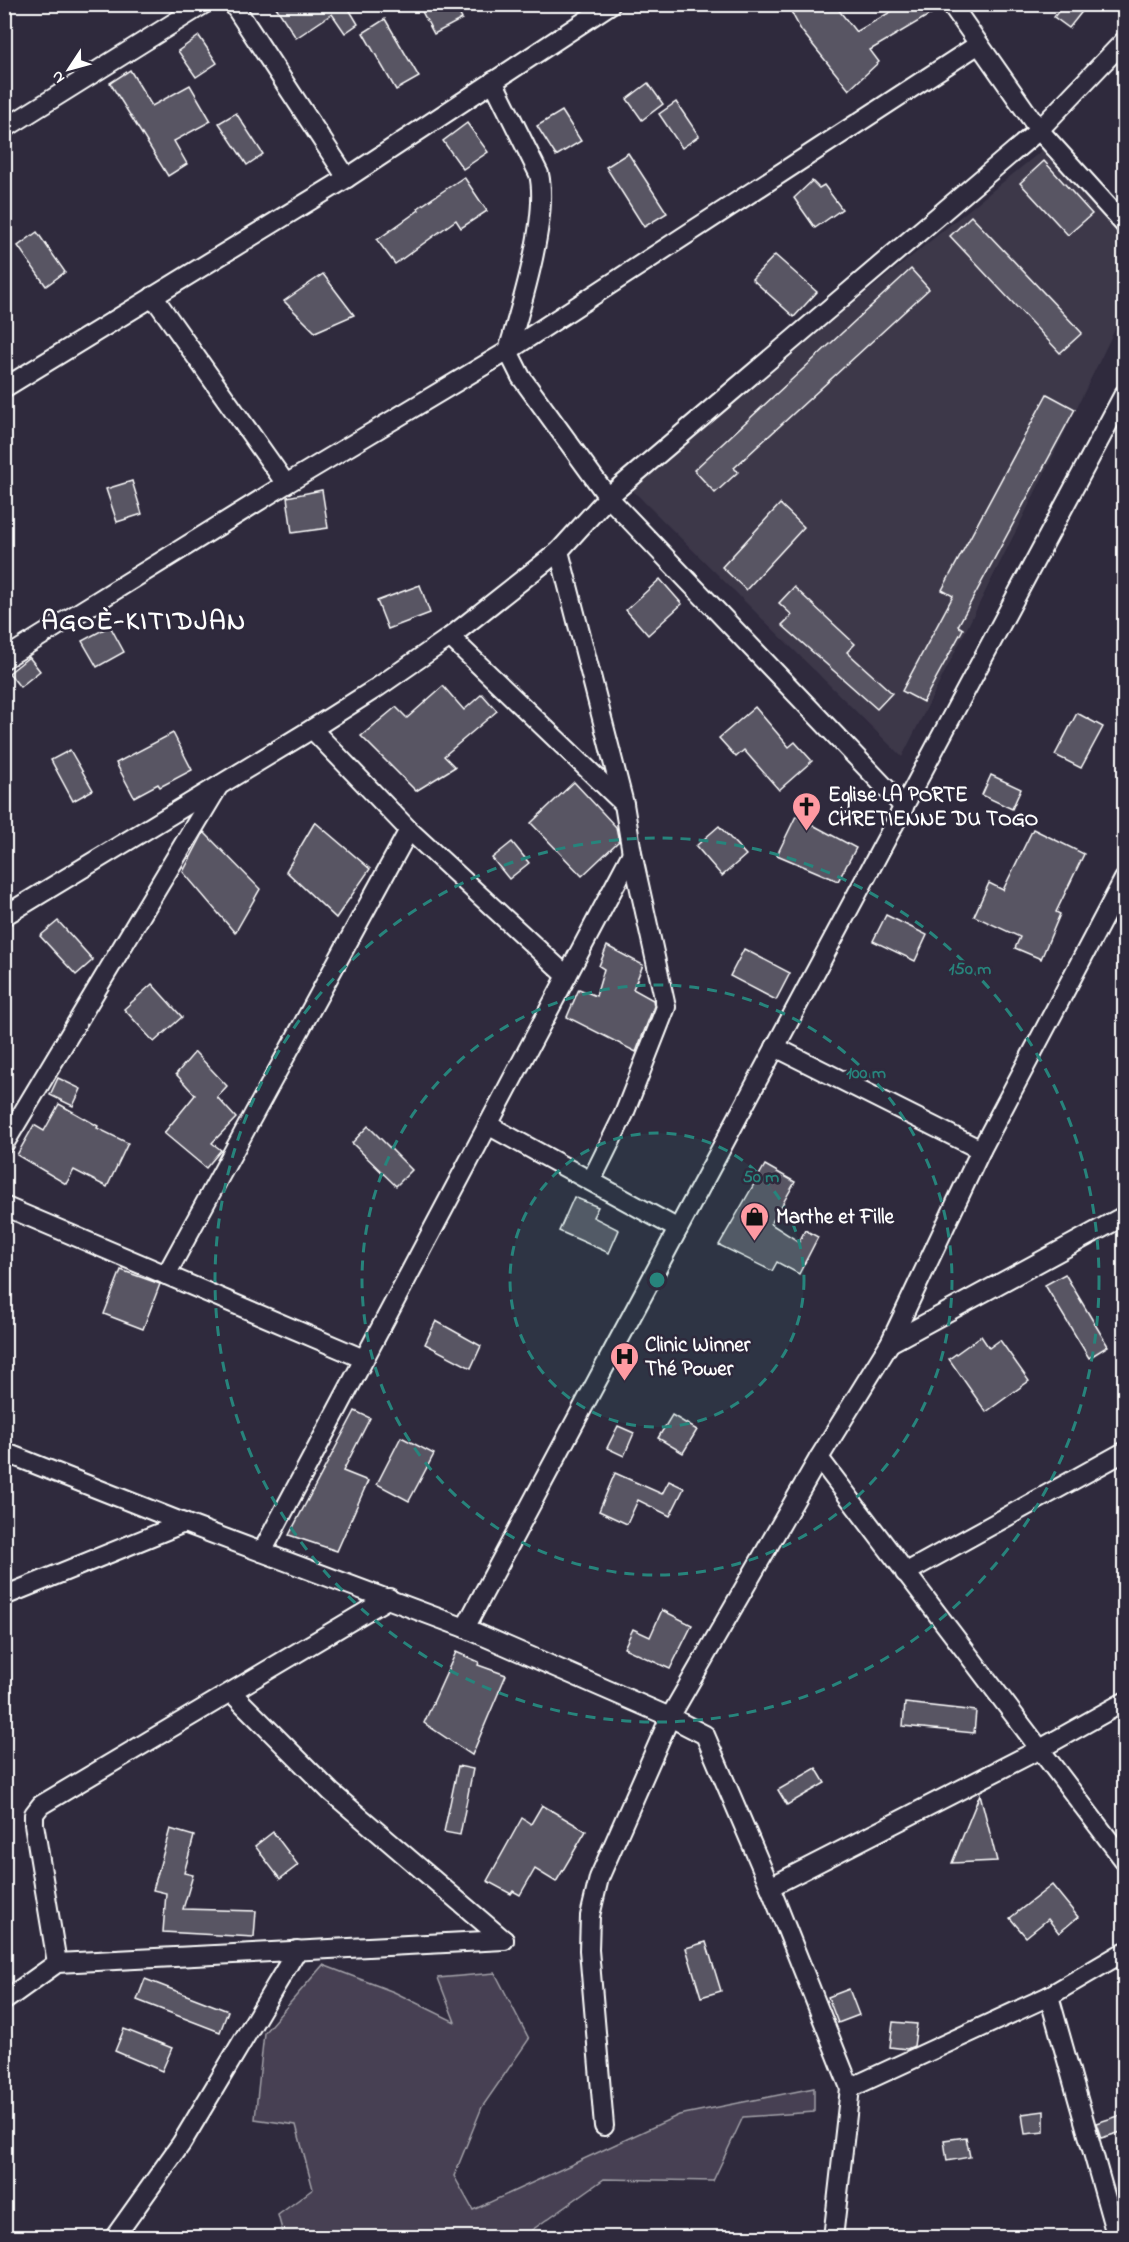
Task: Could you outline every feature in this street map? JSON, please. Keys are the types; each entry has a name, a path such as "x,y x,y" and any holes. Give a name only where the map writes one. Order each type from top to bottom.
{"street":[{"path":"4,129 204,4"},
{"path":"233,4 347,178"},
{"path":"4,388 347,178 611,4"},
{"path":"951,4 1039,130 1125,224"},
{"path":"4,916 312,729 450,637 560,551 608,497 1039,130 1125,41"},
{"path":"4,659 286,484 508,351 979,44"},
{"path":"493,81 539,174 542,187 539,225 528,279 508,351 521,377 608,497 904,807"},
{"path":"153,296 286,484"},
{"path":"465,1628 1125,394"},
{"path":"560,551 624,804 632,854 666,1007 624,1114 591,1181"},
{"path":"450,637 624,804"},
{"path":"312,729 409,830 567,976"},
{"path":"4,1144 220,784"},
{"path":"166,1275 409,830"},
{"path":"262,1552 632,854"},
{"path":"604,2126 589,1950 590,1916 599,1878 670,1717 819,1458 890,1343 981,1150 1125,879"},
{"path":"775,1047 981,1150"},
{"path":"488,1125 678,1229"},
{"path":"4,1206 364,1359"},
{"path":"890,1343 1125,1216"},
{"path":"4,1452 184,1523 465,1628 670,1717 705,1735 770,1887 850,2088 833,2238"},
{"path":"905,1573 1125,1452"},
{"path":"819,1458 1125,1860"},
{"path":"4,1596 184,1523"},
{"path":"57,1963 34,1824 34,1814 41,1805 389,1598"},
{"path":"4,2001 57,1963 504,1940 331,1792 232,1693"},
{"path":"770,1887 1040,1749 1125,1702"},
{"path":"114,2238 181,2144 297,1950"},
{"path":"850,2088 1049,1996 1125,1952"},
{"path":"1049,1996 1117,2238"}],"shaded area":[{"path":"1045,148 1124,240 1124,311 902,757 628,486"},
{"path":"323,1965 394,1992 455,2022 438,1978 495,1973 529,2039 482,2107 454,2176 473,2210 679,2115 814,2088 814,2112 743,2117 713,2181 604,2179 522,2237 284,2237 278,2215 313,2189 296,2125 255,2119 264,2033"}],"building":[{"path":"274,4 346,4 358,24 345,33 332,14 296,38"},
{"path":"418,4 454,4 462,19 434,34"},
{"path":"787,4 834,4 856,32 904,4 940,4 941,8 870,50 879,62 849,90 801,30"},
{"path":"1064,4 1088,4 1069,28 1054,17"},
{"path":"385,19 419,77 396,90 363,33"},
{"path":"199,36 217,63 196,77 178,51"},
{"path":"130,70 152,106 190,85 211,121 174,141 187,164 168,176 110,83"},
{"path":"648,83 663,104 642,120 627,99"},
{"path":"676,102 699,136 682,148 659,114"},
{"path":"562,111 581,141 556,156 537,126"},
{"path":"236,113 263,154 247,165 219,123"},
{"path":"467,123 488,152 463,169 443,141"},
{"path":"628,153 667,213 644,227 606,167"},
{"path":"1044,161 1092,214 1068,235 1020,183"},
{"path":"464,177 487,211 461,228 456,220 395,264 377,240 419,210 418,208"},
{"path":"812,181 819,188 824,185 842,209 815,228 794,198"},
{"path":"971,216 1082,333 1060,353 950,236"},
{"path":"37,232 65,272 46,286 18,246"},
{"path":"775,255 817,292 794,317 752,279"},
{"path":"911,269 929,289 734,468 738,472 715,493 694,470"},
{"path":"323,274 354,315 315,332 284,301"},
{"path":"1047,394 1075,409 958,626 963,629 923,702 902,691 953,596 942,590"},
{"path":"132,481 142,514 117,522 106,489"},
{"path":"322,490 328,528 292,533 287,497"},
{"path":"780,504 804,527 746,590 722,567"},
{"path":"660,579 682,604 648,635 626,610"},
{"path":"420,585 430,613 388,629 377,601"},
{"path":"794,587 855,644 847,652 892,693 877,709 782,625 792,615 779,603"},
{"path":"110,626 124,652 97,667 82,641"},
{"path":"29,657 40,671 20,687 9,673"},
{"path":"443,686 464,710 482,694 497,711 444,756 455,767 416,791 361,736 396,707 407,718"},
{"path":"755,707 789,747 795,742 812,761 779,790 744,750 736,757 719,738"},
{"path":"1077,713 1103,727 1081,768 1055,755"},
{"path":"173,733 192,770 160,787 158,784 134,797 116,763"},
{"path":"70,750 93,790 73,801 51,760"},
{"path":"991,775 1021,789 1012,809 982,795"},
{"path":"574,782 616,827 619,841 582,876 531,823"},
{"name":"Eglise LA PORTE CHRETIENNE DU TOGO","path":"796,816 856,848 838,881 777,855"},
{"path":"315,822 370,869 336,918 286,871"},
{"path":"719,826 746,855 722,876 696,846"},
{"path":"1033,829 1084,854 1056,912 1060,914 1041,959 1015,948 1020,937 974,916 989,883 1003,890"},
{"path":"204,832 260,889 235,933 183,872"},
{"path":"512,842 529,863 509,879 492,858"},
{"path":"886,915 927,935 915,961 873,941"},
{"path":"58,921 93,960 76,975 40,936"},
{"path":"607,946 643,965 633,989 653,1000 654,1006 636,1052 567,1017 579,989 596,996 604,969 599,966"},
{"path":"744,949 790,973 776,1000 730,976"},
{"path":"152,984 182,1017 154,1042 124,1009"},
{"path":"195,1052 227,1086 217,1097 236,1118 212,1143 221,1150 206,1168 164,1133 195,1095 176,1074"},
{"path":"58,1078 81,1089 73,1106 50,1095"},
{"path":"59,1104 98,1126 97,1128 128,1143 107,1187 74,1170 66,1184 17,1155 34,1125 44,1131"},
{"path":"368,1126 412,1170 396,1186 352,1143"},
{"path":"765,1165 795,1182 771,1224 799,1242 805,1230 818,1237 799,1274 777,1262 772,1271 719,1245"},
{"path":"574,1197 598,1207 593,1217 619,1230 609,1253 559,1231"},
{"path":"121,1270 160,1284 143,1329 104,1314"},
{"path":"1065,1274 1108,1346 1089,1358 1045,1285"},
{"path":"436,1321 481,1346 471,1368 425,1344"},
{"path":"981,1336 989,1348 1000,1340 1029,1381 986,1412 949,1359"},
{"path":"355,1411 370,1418 343,1471 368,1481 337,1551 289,1535"},
{"path":"672,1415 697,1430 683,1453 658,1438"},
{"path":"618,1426 634,1433 624,1456 607,1448"},
{"path":"401,1437 434,1454 409,1501 377,1484"},
{"path":"615,1473 662,1494 669,1481 684,1488 670,1516 638,1500 627,1524 599,1511"},
{"path":"662,1610 692,1625 670,1669 624,1648 633,1629 650,1637"},
{"path":"456,1652 479,1662 478,1665 506,1675 472,1755 424,1723"},
{"path":"905,1703 976,1711 974,1733 903,1726"},
{"path":"458,1766 473,1769 460,1835 444,1832"},
{"path":"816,1768 825,1783 787,1805 778,1790"},
{"path":"980,1794 997,1861 952,1863"},
{"path":"542,1805 586,1831 556,1882 535,1869 520,1895 513,1891 511,1894 487,1881 522,1818 531,1824"},
{"path":"170,1829 194,1836 184,1873 193,1875 183,1909 256,1911 254,1937 163,1932 166,1893 153,1890"},
{"path":"273,1832 298,1865 280,1879 255,1846"},
{"path":"1052,1885 1078,1917 1059,1933 1048,1919 1026,1937 1010,1918"},
{"path":"706,1942 721,1991 701,1997 686,1948"},
{"path":"145,1979 228,2011 220,2032 137,2000"},
{"path":"849,1989 859,2015 838,2023 828,1997"},
{"path":"893,2022 917,2024 914,2046 907,2049 890,2047"},
{"path":"124,2029 172,2048 162,2071 115,2051"},
{"path":"1044,2111 1044,2132 1025,2134 1022,2114"},
{"path":"1125,2114 1125,2131 1101,2138 1096,2123"},
{"path":"966,2137 970,2157 947,2161 944,2140"}],"place":[{"name":"Eglise LA PORTE CHRETIENNE DU TOGO","path":"807,832"},
{"name":"Marthe et Fille","path":"755,1242"},
{"name":"Clinic Winner Thé Power","path":"624,1382"}],"district":[{"name":"AGOÈ-KITIDJAN","path":"144,620"}]}
